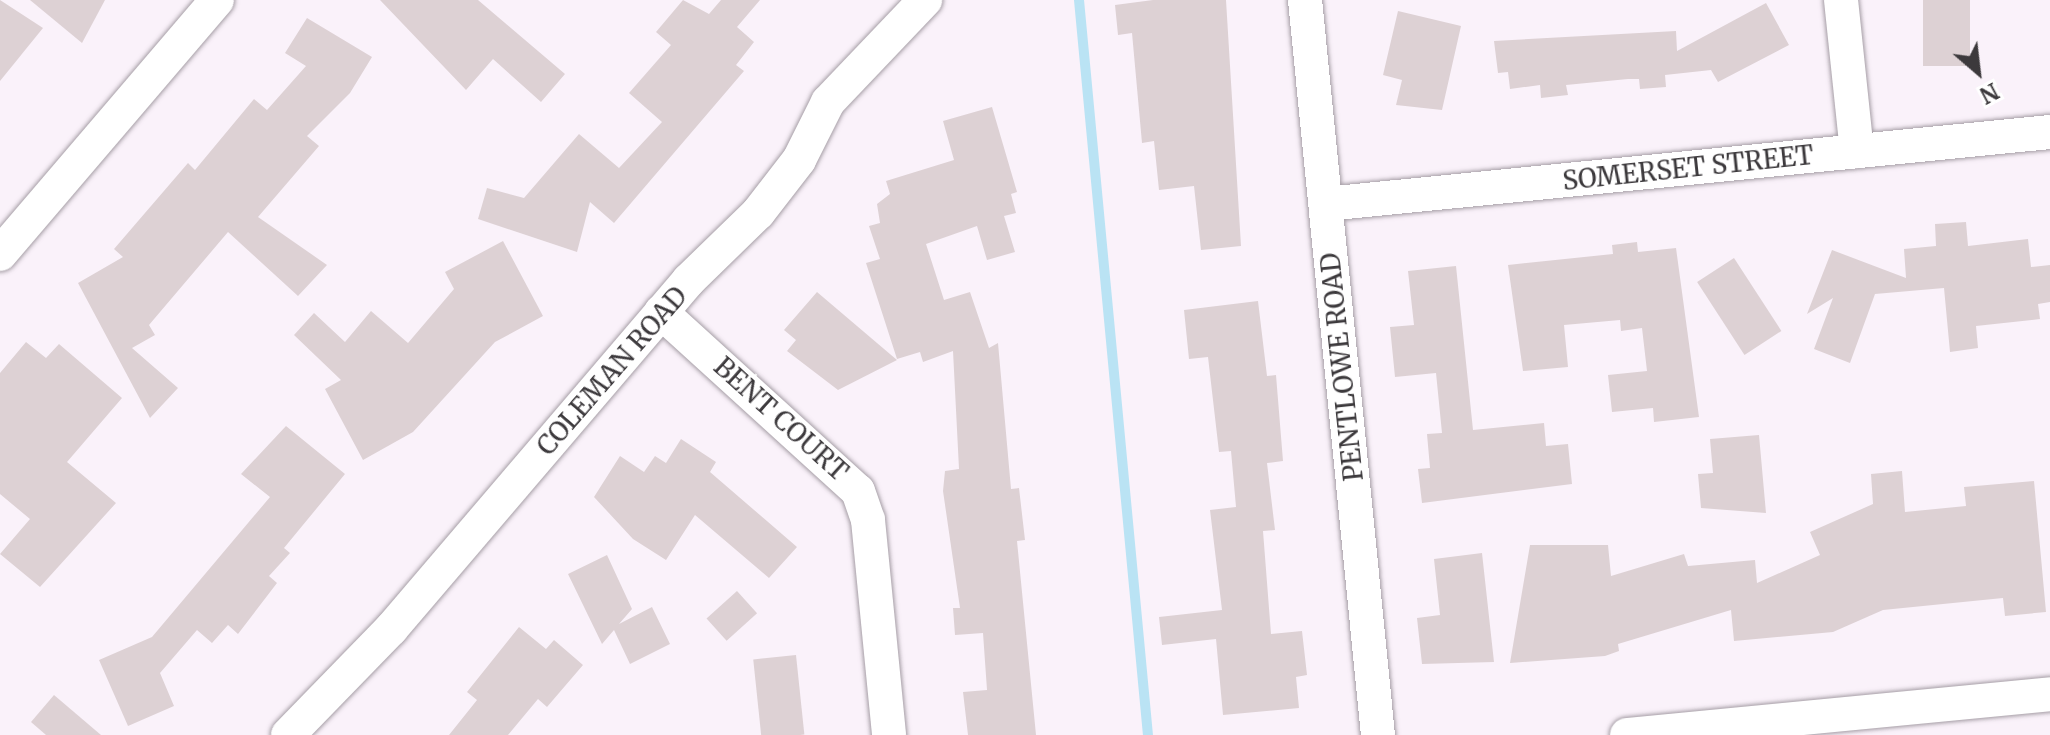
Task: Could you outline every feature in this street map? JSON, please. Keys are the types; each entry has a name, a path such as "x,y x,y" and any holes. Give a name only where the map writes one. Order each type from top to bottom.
{"street":[{"path":"0,254 217,0"},
{"name":"COLEMAN ROAD","path":"288,735 391,629 661,312 758,213 799,160 828,102 925,0"},
{"name":"PENTLOWE ROAD","path":"1305,0 1378,735"},
{"path":"1841,0 1857,151"},
{"name":"SOMERSET STREET","path":"1326,204 2050,132"},
{"name":"BENT COURT","path":"661,312 858,491 868,520 889,735"},
{"path":"1627,735 2050,694"}],"building":[{"path":"0,0 43,28 0,81"},
{"path":"30,0 105,0 82,43"},
{"path":"380,0 478,0 565,74 541,102 493,59 466,90"},
{"path":"683,0 709,14 721,0 760,0 737,27 754,42 736,65 744,71 614,223 590,202 577,252 478,219 487,188 524,198 579,134 619,168 662,122 629,93 671,45 656,32"},
{"path":"1153,0 1226,0 1241,246 1201,250 1194,186 1159,190 1154,141 1142,143 1132,33 1118,35 1115,5"},
{"path":"1923,0 1970,0 1970,66 1923,66"},
{"path":"1766,3 1789,45 1718,82 1711,70 1665,75 1666,87 1640,89 1639,79 1628,79 1566,85 1568,95 1541,98 1540,85 1510,89 1508,72 1498,73 1494,41 1676,31 1677,51"},
{"path":"1398,11 1461,26 1442,110 1396,105 1402,80 1383,75"},
{"path":"307,18 372,57 350,93 307,136 319,146 258,217 327,265 298,296 228,232 149,325 155,335 132,348 178,388 150,418 78,283 123,257 114,249 188,163 195,170 254,99 267,110 306,66 285,53"},
{"path":"992,107 1017,192 1011,194 1016,213 1004,216 1015,252 987,260 977,226 926,244 944,300 970,292 989,348 998,343 1011,489 1019,488 1025,540 1017,541 1036,735 968,735 963,692 987,690 983,633 955,635 953,608 960,608 943,491 945,471 959,469 953,351 923,362 920,352 897,359 866,263 880,259 869,226 880,223 877,204 890,194 886,181 954,160 943,121"},
{"path":"1966,222 1968,246 2028,239 2031,267 2050,265 2050,302 2038,304 2040,319 1976,326 1978,348 1950,352 1944,288 1875,294 1850,363 1814,349 1833,298 1807,314 1832,250 1906,278 1904,249 1936,246 1935,224"},
{"path":"503,241 543,316 495,342 413,432 363,460 325,389 341,380 294,335 314,313 345,342 371,311 408,343 454,289 445,272"},
{"path":"1637,242 1638,252 1676,248 1699,417 1654,422 1653,408 1612,412 1608,375 1647,371 1642,328 1621,331 1620,320 1564,325 1568,367 1523,371 1508,265 1613,254 1612,245"},
{"path":"1734,258 1781,331 1744,355 1697,282"},
{"path":"1456,266 1473,430 1544,423 1546,446 1568,444 1572,484 1422,503 1418,469 1430,468 1427,434 1442,433 1436,373 1395,377 1390,327 1414,325 1408,271"},
{"path":"817,292 897,360 838,390 787,351 796,340 784,330"},
{"path":"1258,301 1267,376 1276,375 1283,461 1267,463 1275,530 1263,531 1271,634 1302,631 1307,675 1296,677 1299,708 1223,715 1216,639 1162,645 1159,617 1222,610 1210,510 1236,507 1231,451 1219,452 1208,357 1189,359 1184,310"},
{"path":"26,342 46,358 59,344 122,398 67,462 116,503 40,587 0,554 30,519 0,494 0,373"},
{"path":"286,426 345,474 284,548 290,553 269,576 277,583 238,634 228,625 212,643 197,630 160,673 174,706 128,726 99,660 152,637 270,497 241,474"},
{"path":"1759,435 1766,513 1701,508 1698,474 1713,473 1710,439"},
{"path":"681,439 716,462 710,472 797,547 769,578 695,515 666,560 633,539 594,497 620,456 644,472 655,456 666,463"},
{"path":"1902,471 1905,512 1966,506 1964,487 2034,481 2046,612 2005,616 2003,598 1883,610 1833,632 1734,641 1731,610 1618,644 1619,651 1605,656 1510,663 1530,545 1608,545 1611,576 1684,554 1688,566 1755,560 1757,583 1820,555 1810,532 1873,504 1871,474"},
{"path":"1482,553 1494,662 1422,664 1417,618 1440,615 1434,559"},
{"path":"607,555 632,609 619,624 652,607 670,644 630,664 614,630 602,644 568,574"},
{"path":"737,591 757,613 727,641 707,618"},
{"path":"519,627 546,649 554,640 583,665 547,707 538,699 508,735 449,735 477,700 467,692"},
{"path":"796,655 804,735 761,735 753,659"},
{"path":"54,695 101,735 46,735 31,722"}],"waterway":[{"path":"1079,0 1148,735"}]}
